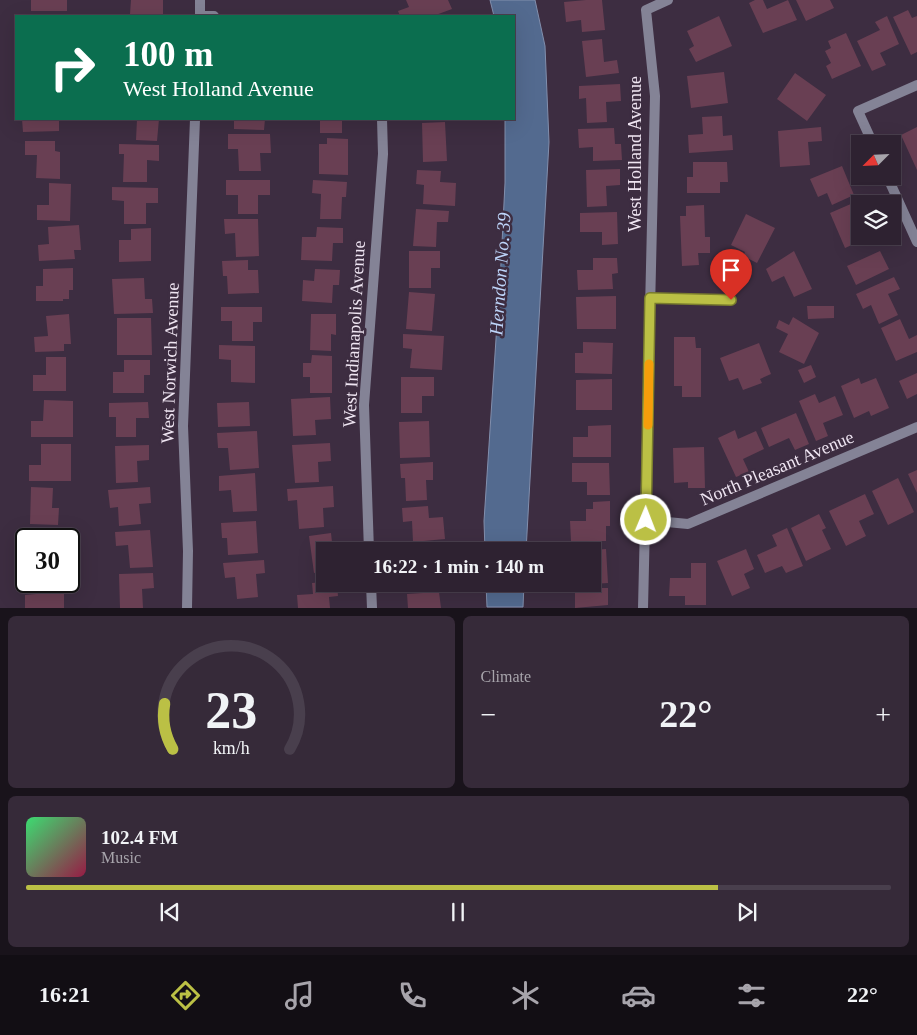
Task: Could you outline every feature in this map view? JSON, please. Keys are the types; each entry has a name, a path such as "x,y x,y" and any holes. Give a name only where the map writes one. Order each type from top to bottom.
{"street":[{"path":"200,0 200,15"},
{"name":"West Holland Avenue","path":"643,608 655,96 646,10 668,0"},
{"path":"869,135 858,111 917,85"},
{"name":"West Norwich Avenue","path":"187,608 188,551 183,426 195,120"},
{"name":"West Indianapolis Avenue","path":"369,542 364,405 383,154 382,120"},
{"path":"891,185 917,242"},
{"path":"650,298 731,300"},
{"name":"North Pleasant Avenue","path":"646,520 688,524 917,427"},
{"path":"371,592 372,608"}],"water":[{"path":"490,0 535,0 545,46 549,142 527,542 485,542 484,521 505,183 505,120 515,120 515,15 494,15"},
{"path":"486,592 524,592 523,607 487,607"}],"building":[{"path":"31,0 67,0 67,11 31,11"},
{"path":"131,0 163,0 163,15 130,14"},
{"path":"406,0 448,0 452,9 436,15 400,15 398,11 409,7"},
{"path":"602,0 605,30 582,32 581,20 566,22 564,2"},
{"path":"755,0 763,0 767,9 788,0 797,20 763,33 749,3"},
{"path":"796,0 830,0 834,8 806,21"},
{"path":"908,10 912,18 917,16 917,52 911,55 893,17"},
{"path":"719,16 732,46 696,62 689,49 694,46 687,31"},
{"path":"887,16 899,44 880,53 886,65 872,71 857,41 880,30 875,22"},
{"path":"846,33 861,66 832,79 826,66 831,63 825,51 831,48 828,41"},
{"path":"602,39 604,62 617,60 619,73 586,77 582,41"},
{"path":"724,72 728,103 691,108 687,76"},
{"path":"795,73 826,95 807,121 777,99"},
{"path":"620,84 621,101 606,102 607,122 587,123 586,98 579,99 579,86"},
{"path":"722,116 723,136 732,135 733,150 689,153 688,135 703,134 702,117"},
{"path":"22,120 59,120 59,131 23,132"},
{"path":"137,120 159,120 157,141 136,140"},
{"path":"234,120 265,120 264,130 234,129"},
{"path":"320,120 342,120 342,133 320,133"},
{"path":"445,122 447,161 423,162 422,123"},
{"path":"821,127 822,141 808,142 810,165 780,167 778,131"},
{"path":"917,127 917,170 901,135"},
{"path":"614,128 615,144 621,144 622,160 593,161 593,147 579,148 578,129"},
{"path":"228,134 270,134 271,153 260,153 261,171 239,171 238,149 228,149"},
{"path":"327,138 348,139 348,175 319,174 319,144 327,144"},
{"path":"25,141 55,141 55,151 60,152 60,179 36,178 37,155 25,155"},
{"path":"119,144 159,145 159,161 147,160 147,182 123,182 124,154 119,154"},
{"path":"693,162 727,162 728,182 720,182 720,193 687,193 687,177 693,177"},
{"path":"842,166 854,195 832,205 827,193 818,197 810,179"},
{"path":"620,169 620,185 606,186 607,206 587,207 586,170"},
{"path":"417,170 441,171 440,182 456,183 455,206 423,204 424,185 416,184"},
{"path":"226,180 270,180 270,195 258,195 258,214 238,214 238,195 226,195"},
{"path":"313,180 347,182 346,197 342,197 341,219 320,219 321,194 312,193"},
{"path":"49,183 71,184 70,221 37,220 37,205 49,205"},
{"path":"112,187 158,188 158,203 146,203 146,224 124,224 124,201 112,200"},
{"path":"851,204 852,245 845,248 830,213"},
{"path":"704,205 705,237 710,237 710,253 698,253 699,265 682,266 680,216 686,216 686,206"},
{"path":"416,209 449,211 448,222 437,222 436,247 413,246"},
{"path":"617,212 618,244 602,245 602,232 580,232 580,213"},
{"path":"746,214 775,228 757,263 743,256 745,252 731,245"},
{"path":"224,219 258,219 259,256 236,257 235,233 225,234"},
{"path":"79,225 81,250 74,250 75,259 39,261 38,245 49,244 48,227"},
{"path":"317,227 343,228 343,243 333,243 332,261 301,260 302,237 316,237"},
{"path":"151,228 151,261 119,262 119,240 131,240 131,229"},
{"path":"409,251 440,251 440,268 431,268 431,288 409,288"},
{"path":"794,251 812,289 794,297 784,276 772,282 766,269"},
{"path":"880,251 889,269 856,285 847,266"},
{"path":"593,258 617,258 618,273 612,274 613,289 578,290 577,270 593,270"},
{"path":"248,260 248,270 258,270 259,293 228,294 227,276 223,276 222,261"},
{"path":"73,268 73,290 69,290 69,299 63,299 63,301 36,301 36,286 43,286 43,269"},
{"path":"315,269 340,270 339,285 333,285 332,303 302,301 303,280 314,281"},
{"path":"894,277 900,289 888,294 898,315 879,324 871,305 863,309 856,294"},
{"path":"144,278 145,299 152,299 153,313 114,314 112,279"},
{"path":"409,292 435,294 432,331 406,329"},
{"path":"616,296 616,329 577,329 576,297"},
{"path":"807,306 834,306 834,318 808,319"},
{"path":"221,307 262,307 262,322 253,322 253,341 232,341 232,321 221,321"},
{"path":"69,314 71,344 64,344 64,351 35,352 34,337 48,336 46,316"},
{"path":"311,314 336,314 336,335 331,334 331,351 310,350"},
{"path":"793,317 819,333 804,364 779,352 788,334 776,328 779,320 789,325"},
{"path":"117,318 151,318 152,355 117,355"},
{"path":"900,319 909,339 917,335 917,352 896,361 881,328"},
{"path":"403,334 444,336 442,370 410,368 412,349 403,348"},
{"path":"674,337 695,337 696,348 701,348 701,397 682,397 682,386 674,386"},
{"path":"583,342 613,343 612,374 575,373 575,353 583,353"},
{"path":"759,343 771,374 760,379 762,383 743,390 738,378 729,381 720,358"},
{"path":"219,345 255,346 255,383 231,382 231,360 219,359"},
{"path":"312,355 332,356 332,393 310,393 310,377 303,377 303,363 311,363"},
{"path":"46,357 66,357 66,391 33,391 33,375 46,375"},
{"path":"124,360 150,360 150,375 144,375 144,393 113,393 113,372 124,372"},
{"path":"811,365 816,377 804,383 798,370"},
{"path":"917,373 917,394 907,399 899,381"},
{"path":"401,377 434,377 434,396 422,396 422,413 401,413"},
{"path":"859,378 861,384 876,378 889,408 871,416 869,411 854,418 841,386"},
{"path":"612,379 612,410 576,410 576,380"},
{"path":"815,394 819,403 835,396 843,415 823,423 828,436 816,441 799,401"},
{"path":"330,397 331,419 315,420 316,435 293,436 291,399"},
{"path":"44,400 73,401 73,437 31,437 31,421 43,421"},
{"path":"148,402 149,418 136,418 136,437 116,437 116,417 109,417 109,403"},
{"path":"249,402 250,426 218,427 217,403"},
{"path":"796,413 809,444 795,450 789,438 769,447 761,428"},
{"path":"429,421 430,457 400,458 399,422"},
{"path":"611,425 611,457 573,457 573,437 588,437 588,426"},
{"path":"735,430 738,439 756,431 764,449 743,459 749,472 736,477 718,438"},
{"path":"257,431 259,468 230,470 228,448 218,448 217,433"},
{"path":"330,443 331,461 318,462 319,482 295,483 292,445"},
{"path":"41,444 71,444 71,481 29,481 29,465 41,465"},
{"path":"149,445 149,460 137,461 138,482 116,483 115,446"},
{"path":"704,447 705,488 688,488 688,482 674,483 673,448"},
{"path":"433,462 433,480 426,480 427,500 406,501 405,478 401,478 400,464"},
{"path":"572,463 609,463 610,495 587,495 587,482 572,482"},
{"path":"917,470 917,493 908,474"},
{"path":"255,473 257,511 233,512 231,490 219,491 219,476"},
{"path":"898,478 914,512 888,525 872,491"},
{"path":"333,486 334,507 323,508 324,527 299,529 297,500 288,501 287,489"},
{"path":"31,487 53,488 52,508 59,508 58,525 30,524"},
{"path":"150,487 151,503 139,504 141,524 119,526 118,507 110,508 108,490"},
{"path":"865,494 874,514 859,521 866,536 846,546 829,511"},
{"path":"610,501 610,526 606,526 606,541 571,541 570,521 586,521 586,509 593,509 593,502"},
{"path":"428,506 429,518 443,517 445,539 413,542 412,521 403,522 402,508"},
{"path":"819,514 826,528 822,530 831,549 806,561 791,528"},
{"path":"256,521 258,553 228,555 227,538 222,538 221,523"},
{"path":"787,528 803,566 786,573 782,566 765,573 757,555 777,546 772,535"},
{"path":"150,530 153,567 130,568 128,545 116,546 115,532"},
{"path":"331,533 332,542 316,542 316,573 314,573 309,536"},
{"path":"601,549 606,549 608,583 601,583"},
{"path":"746,549 754,569 744,574 750,588 732,596 717,561"},
{"path":"264,560 265,573 256,574 258,597 237,599 235,577 225,578 223,563"},
{"path":"691,563 706,563 706,605 685,605 685,596 669,596 670,578 691,578"},
{"path":"153,573 154,588 142,589 143,608 120,608 119,574"},
{"path":"312,583 316,583 316,592 338,592 338,596 329,597 330,608 298,608 297,595 313,594"},
{"path":"601,588 608,588 608,605 575,608 575,592 601,592"},
{"path":"439,592 441,608 408,608 407,594"},
{"path":"64,593 64,608 25,608 25,595"}],"slow traffic":[{"path":"648,425 649,364"}],"route":[{"path":"646,520 650,298 731,300"}],"water label":[{"name":"Herndon No. 39","path":"500,274"}]}
